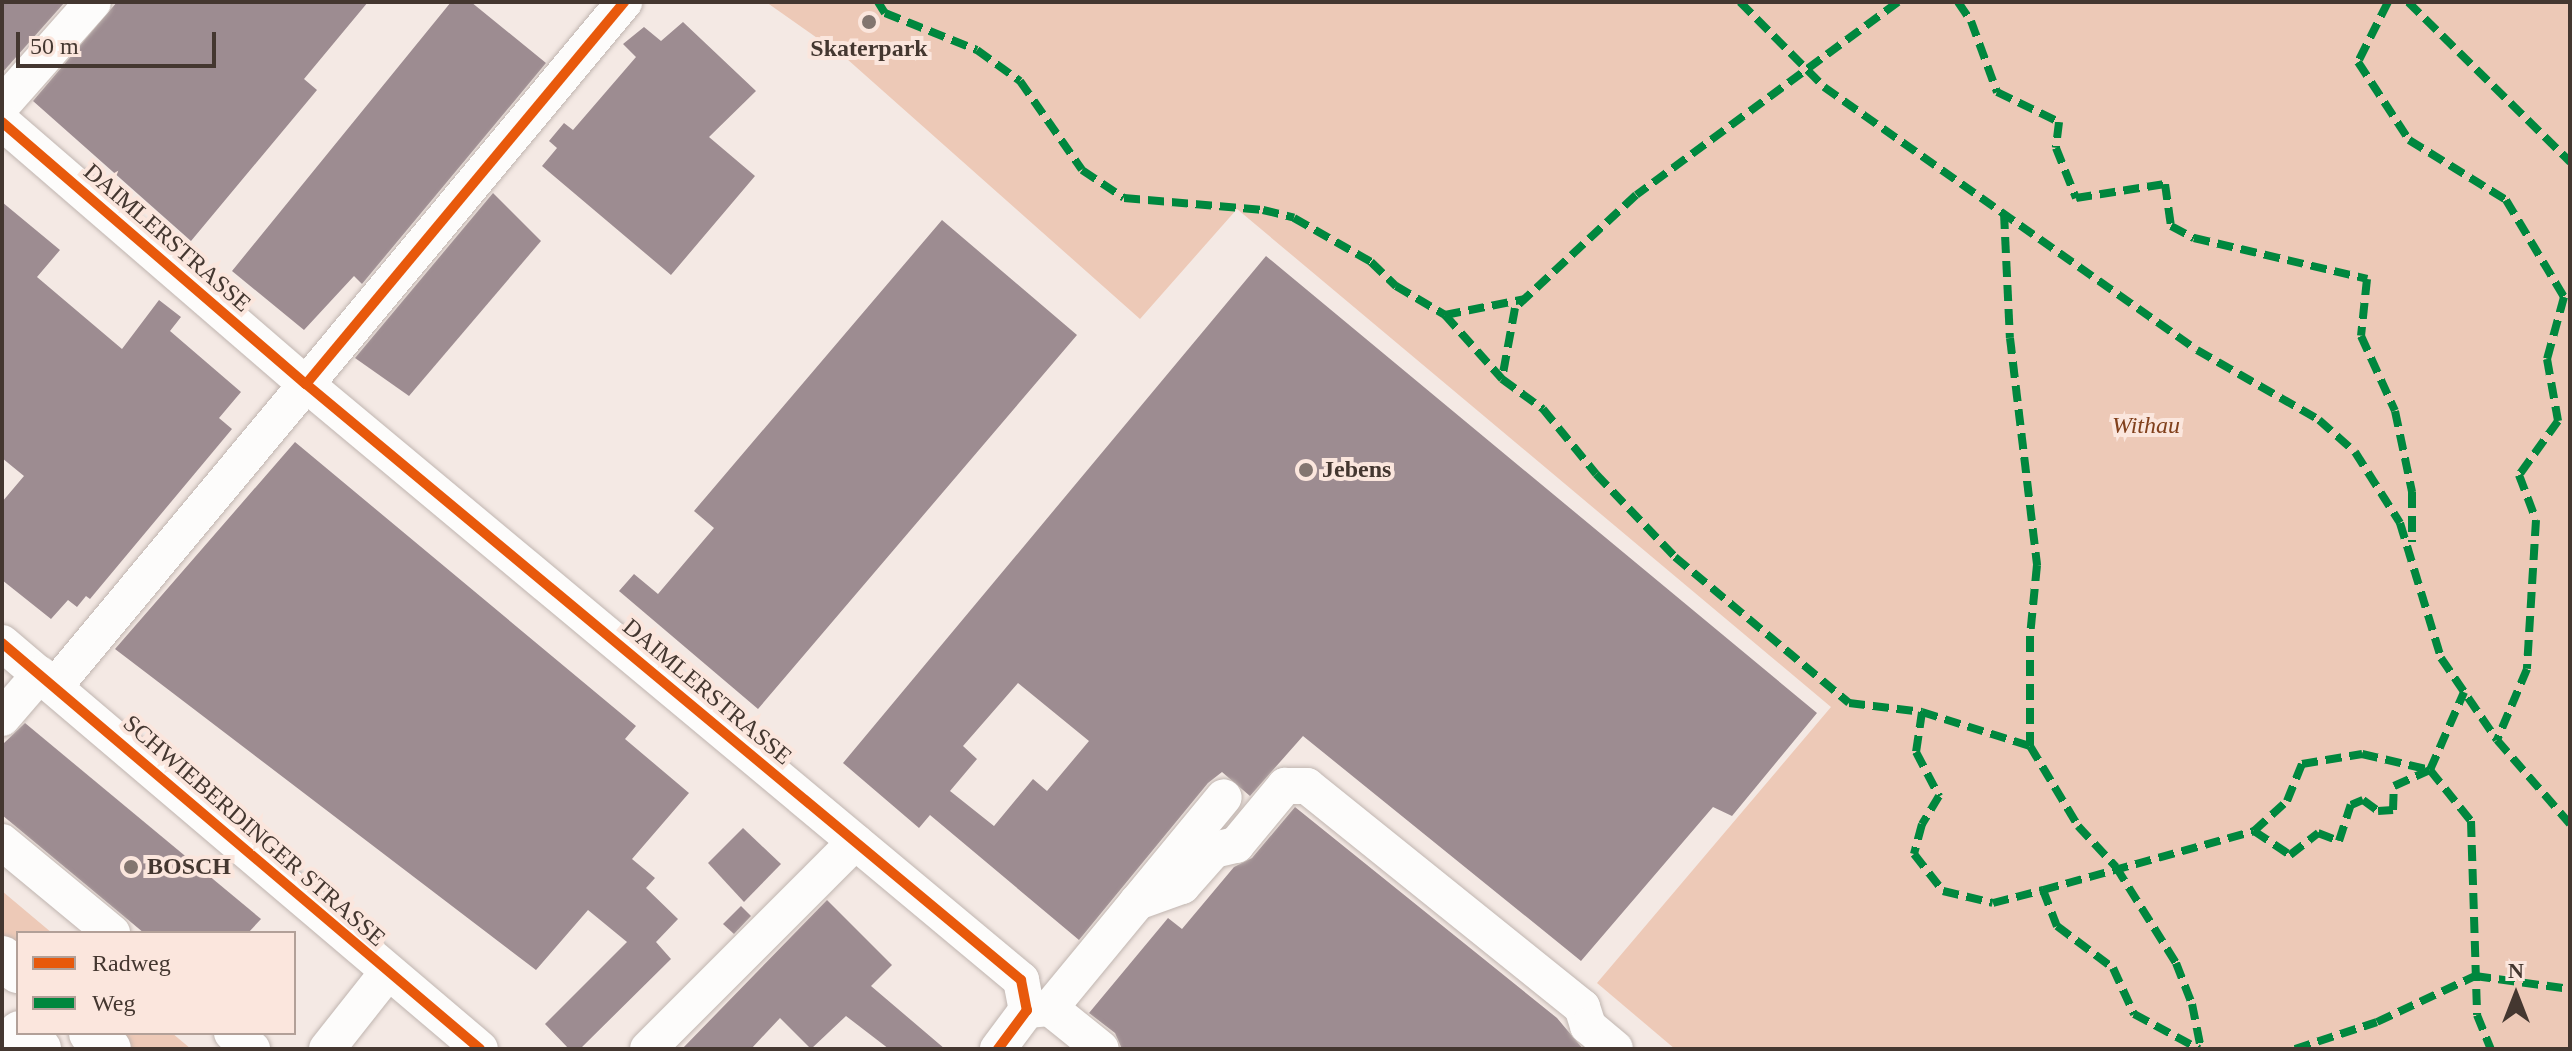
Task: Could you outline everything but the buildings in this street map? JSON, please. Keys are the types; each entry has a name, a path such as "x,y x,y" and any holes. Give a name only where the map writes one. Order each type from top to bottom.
{"highway":[{"path":"23,1035 39,1049"},
{"path":"93,1035 109,1049"}],"street":[{"path":"2,105 93,2"},
{"path":"2,718 47,680 306,384 624,2"},
{"name":"DAIMLERSTRASSE","path":"2,122 306,384 1021,980 1038,1009"},
{"name":"SCHWIEBERDINGER STRASSE","path":"2,643 480,1049"},
{"path":"1137,902 1182,886 1214,850 1236,845 1285,786 1307,786 1582,1007 1588,1026 1615,1049"},
{"path":"998,1049 1137,902 1224,797"},
{"path":"2,842 110,931"},
{"path":"648,1049 855,842"},
{"path":"327,1049 387,973"},
{"path":"1038,1009 1101,1049"},
{"path":"234,1035 252,1049"}],"green space":[{"name":"Withau","path":"766,2 2570,2 2570,1049 1675,1049 1597,983 1831,707 1237,209 1140,319 847,59"},
{"path":"2,891 50,931 16,931 16,949 2,937"},
{"path":"117,1035 174,1035 191,1049 134,1049"}],"marked path":[{"path":"878,2 885,13 977,50 1020,81 1082,170 1124,198 1263,210 1294,218 1371,262 1396,286 1445,315 1525,299"},
{"path":"1740,2 1824,87 2197,350 2319,420 2355,452 2400,523 2441,658 2497,740 2570,824"},
{"path":"1898,2 1636,195 1515,308 1502,379 1543,409 1596,474 1675,557 1849,703 1922,712 2030,746"},
{"path":"1958,2 1971,21 1997,92 2059,122 2056,148 2076,198 2165,184 2171,226 2194,238 2367,279 2361,336 2395,411 2412,492 2412,542"},
{"path":"2388,2 2358,62 2409,140 2506,200 2564,297 2547,359 2558,421 2519,475 2536,520 2527,669 2497,740"},
{"path":"2408,2 2570,162"},
{"path":"2004,213 2010,338 2037,565 2030,636 2030,746 2078,826 2116,867 2176,963 2192,1004 2201,1049"},
{"path":"1445,315 1502,379"},
{"path":"2043,890 2254,831 2290,855 2318,833 2339,841 2351,805 2363,800 2378,811 2393,810 2394,786 2430,770 2464,692"},
{"path":"1922,712 1916,752 1939,796 1922,824 1914,854 1943,891 1993,903 2043,890 2057,926 2113,968 2134,1014 2199,1049"},
{"path":"2254,831 2287,801 2302,764 2362,754 2430,770 2471,821 2477,1015 2491,1049"},
{"path":"2295,1049 2377,1022 2475,976 2570,989"}],"cycle path":[{"path":"306,384 624,2"},
{"path":"2,122 306,384 1021,980 1027,1010 998,1049"},
{"path":"2,643 480,1049"}],"place":[{"name":"Skaterpark","path":"869,22"},
{"name":"Jebens","path":"1306,470"},
{"name":"BOSCH","path":"131,867"}]}
